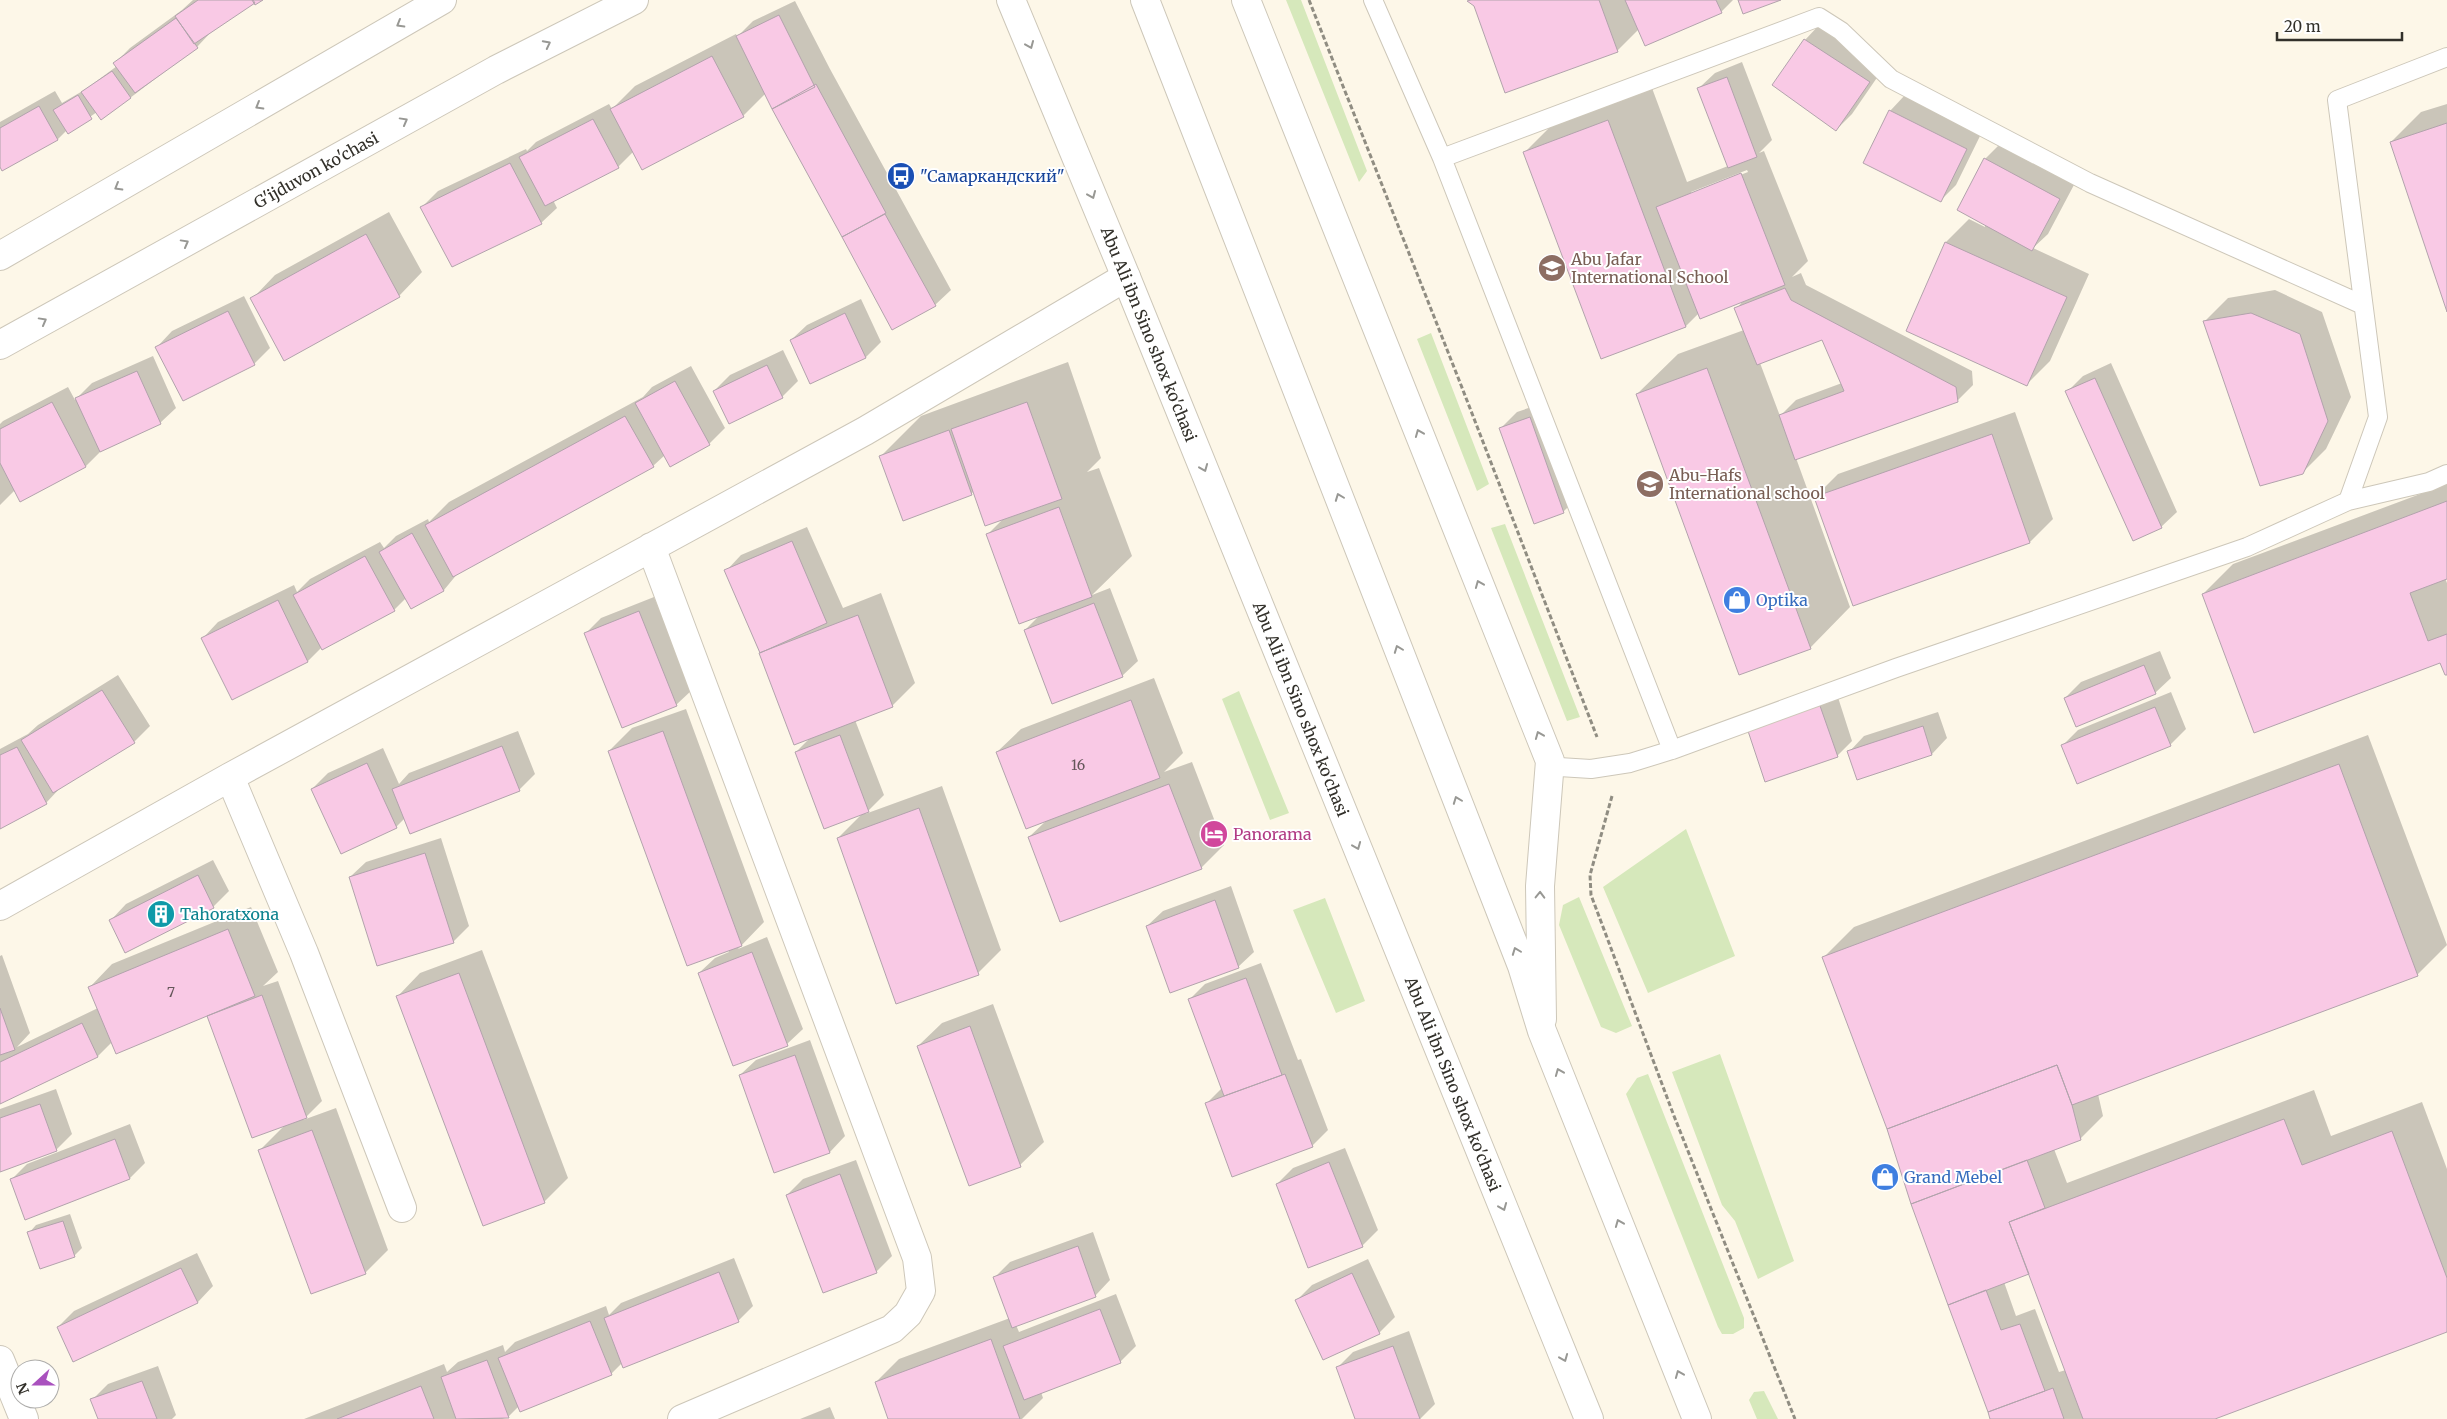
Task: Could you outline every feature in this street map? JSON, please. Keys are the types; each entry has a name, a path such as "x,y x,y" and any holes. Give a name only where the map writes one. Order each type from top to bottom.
{"main road":[{"path":"0,256 442,0"},
{"name":"G'ijduvon ko'chasi","path":"0,345 496,70 634,0"},
{"name":"Abu Ali ibn Sino shox ko'chasi","path":"1011,0 1126,277 1589,1419"},
{"path":"1145,0 1522,966 1542,1031 1698,1419"},
{"path":"1246,0 1550,760 1540,886 1542,1031"},
{"path":"0,906 230,777 865,431 1126,277"},
{"path":"651,547 917,1258 921,1291 908,1314 892,1329 682,1419"},
{"path":"230,777 304,953 402,1208"},
{"path":"0,1360 24,1419"}],"lane":[{"path":"1373,0 1442,158 1672,750"},
{"path":"1442,158 1819,17 1841,31 1891,78 2090,183 2363,304"},
{"path":"2348,501 2378,417 2337,100 2447,57"},
{"path":"1550,760 1560,767 1591,768 1630,763 1672,750 1896,668 2247,547 2348,501 2430,482 2447,474"}],"green space":[{"path":"1286,0 1301,0 1367,171 1359,182"},
{"path":"1431,333 1489,484 1477,491 1417,339"},
{"path":"1505,524 1580,717 1567,721 1491,528"},
{"path":"1239,691 1289,813 1270,820 1222,699"},
{"path":"1686,829 1735,956 1648,993 1603,887"},
{"path":"1579,897 1632,1026 1616,1033 1601,1027 1559,925 1563,905"},
{"path":"1325,898 1365,1001 1336,1013 1293,910"},
{"path":"1720,1054 1794,1261 1758,1279 1735,1221 1722,1205 1672,1072"},
{"path":"1648,1074 1744,1318 1744,1328 1733,1334 1722,1334 1718,1327 1626,1094 1637,1078"},
{"path":"1764,1391 1778,1419 1757,1419 1749,1400 1754,1392"}],"building":[{"path":"198,0 253,0 255,3 194,44 175,16"},
{"path":"252,0 263,0 255,5"},
{"path":"1599,0 1618,52 1505,93 1474,6 1467,1"},
{"path":"1625,0 1716,0 1722,13 1645,46"},
{"path":"1738,0 1781,0 1743,14"},
{"path":"779,15 815,87 772,109 736,36"},
{"path":"176,18 198,48 135,93 113,63"},
{"path":"1804,39 1870,82 1836,131 1772,85"},
{"path":"712,56 744,117 642,170 610,109"},
{"path":"112,71 131,98 101,120 81,92"},
{"path":"1727,77 1757,157 1728,168 1697,88"},
{"path":"816,84 886,213 842,237 772,109"},
{"path":"78,95 92,119 68,134 53,110"},
{"path":"39,106 58,140 2,171 0,167 0,128"},
{"path":"1889,110 1967,149 1941,202 1863,163"},
{"path":"593,119 619,168 545,206 519,157"},
{"path":"1608,120 1686,327 1601,359 1523,152"},
{"path":"2447,123 2447,312 2390,142"},
{"path":"1984,158 2060,199 2032,251 1957,210"},
{"path":"510,163 542,224 452,267 420,207"},
{"path":"1741,173 1785,285 1700,319 1656,207"},
{"path":"885,214 936,306 892,330 842,237"},
{"path":"366,234 400,297 284,361 250,298"},
{"path":"1945,242 2067,297 2027,386 1906,331"},
{"path":"1785,288 1791,300 1956,387 1958,402 1795,460 1779,415 1844,391 1822,340 1757,365 1734,308"},
{"path":"228,311 255,365 183,401 155,347"},
{"path":"845,313 866,358 810,384 790,340"},
{"path":"2251,313 2300,334 2328,421 2303,474 2260,486 2203,321"},
{"path":"767,365 783,398 729,424 713,391"},
{"path":"1707,368 1811,649 1739,675 1636,394"},
{"path":"137,371 161,424 100,452 75,398"},
{"path":"2095,378 2162,528 2133,541 2065,391"},
{"path":"675,381 710,445 670,467 635,403"},
{"path":"52,402 86,467 20,502 0,463 0,429"},
{"path":"1027,402 1062,499 985,526 951,429"},
{"path":"625,416 654,467 453,577 425,525"},
{"path":"1530,417 1564,513 1534,524 1499,428"},
{"path":"949,430 972,495 903,521 879,456"},
{"path":"1992,434 2030,543 1853,606 1814,497"},
{"path":"2447,501 2447,579 2410,593 2428,641 2447,634 2447,675 2445,675 2440,663 2254,733 2202,594"},
{"path":"1059,507 1092,597 1019,624 986,534"},
{"path":"412,533 444,591 411,609 379,552"},
{"path":"792,541 827,623 760,653 724,570"},
{"path":"365,556 395,611 322,650 293,595"},
{"path":"278,600 308,662 232,700 201,638"},
{"path":"1094,603 1123,677 1052,704 1024,630"},
{"path":"639,611 677,706 622,728 584,633"},
{"path":"858,615 893,707 794,745 759,653"},
{"path":"2144,665 2156,694 2076,727 2064,698"},
{"path":"102,690 135,743 53,793 21,740"},
{"path":"1131,700 1160,778 1026,829 996,752"},
{"path":"1819,703 1838,757 1765,782 1747,728"},
{"path":"2155,707 2171,746 2077,784 2061,745"},
{"path":"1923,726 1932,755 1857,780 1847,751"},
{"path":"663,731 742,946 687,966 608,751"},
{"path":"840,735 869,812 824,829 795,752"},
{"path":"502,746 520,791 410,834 392,789"},
{"path":"17,747 47,804 0,829 0,755"},
{"path":"367,763 397,828 341,854 311,789"},
{"path":"2339,764 2418,976 2072,1105 2057,1065 1887,1129 1822,957"},
{"path":"1169,784 1202,869 1060,922 1028,837"},
{"path":"919,808 979,975 896,1004 837,838"},
{"path":"425,853 454,943 377,966 349,877"},
{"name":"Tahoratxona","path":"198,875 214,908 125,953 109,920"},
{"path":"1215,900 1239,968 1170,993 1146,926"},
{"path":"228,929 255,996 116,1054 88,987"},
{"path":"752,952 788,1046 733,1066 698,973"},
{"path":"459,973 545,1203 483,1226 396,996"},
{"path":"1246,978 1282,1075 1224,1096 1188,999"},
{"path":"262,995 307,1118 252,1138 207,1016"},
{"path":"0,1008 15,1050 0,1055"},
{"path":"82,1023 98,1057 0,1104 0,1062"},
{"path":"970,1026 1021,1167 969,1186 917,1046"},
{"path":"795,1055 830,1153 774,1173 739,1075"},
{"path":"2057,1065 2072,1105 2081,1140 1911,1204 1887,1129"},
{"path":"1285,1074 1313,1147 1232,1177 1205,1103"},
{"path":"40,1104 57,1151 0,1172 0,1118"},
{"path":"2284,1119 2302,1165 2392,1131 2447,1278 2447,1332 2215,1419 2083,1419 2009,1222"},
{"path":"312,1130 366,1274 311,1294 258,1150"},
{"path":"115,1139 130,1179 25,1220 10,1179"},
{"path":"2027,1160 2045,1208 2009,1222 2029,1274 1948,1305 1911,1204"},
{"path":"1329,1162 1363,1247 1308,1268 1276,1184"},
{"path":"840,1174 877,1273 823,1293 786,1195"},
{"path":"63,1221 75,1257 40,1269 27,1232"},
{"path":"1078,1246 1096,1297 1012,1328 993,1277"},
{"path":"181,1268 198,1303 73,1362 57,1327"},
{"path":"719,1272 739,1322 623,1368 604,1318"},
{"path":"1352,1273 1380,1334 1323,1360 1295,1300"},
{"path":"1986,1290 2001,1330 2020,1324 2045,1391 1988,1412 1948,1305"},
{"path":"1100,1309 1121,1363 1024,1400 1003,1346"},
{"path":"590,1321 612,1375 520,1412 498,1358"},
{"path":"991,1339 1020,1419 888,1419 875,1382"},
{"path":"1393,1346 1420,1419 1355,1419 1336,1367"},
{"path":"487,1360 509,1418 456,1419 441,1377"},
{"path":"142,1381 157,1419 98,1419 90,1399"},
{"path":"421,1386 434,1419 337,1419"},
{"path":"2053,1388 2064,1419 1990,1419 1988,1412"}],"place":[{"name":"\"Самаркандский\"","path":"901,176"},
{"name":"Abu Jafar International School","path":"1552,268"},
{"name":"Abu-Hafs International school","path":"1650,484"},
{"name":"Optika","path":"1737,600"},
{"name":"Panorama","path":"1214,834"},
{"name":"Tahoratxona","path":"161,914"},
{"name":"Grand Mebel","path":"1885,1177"}]}
